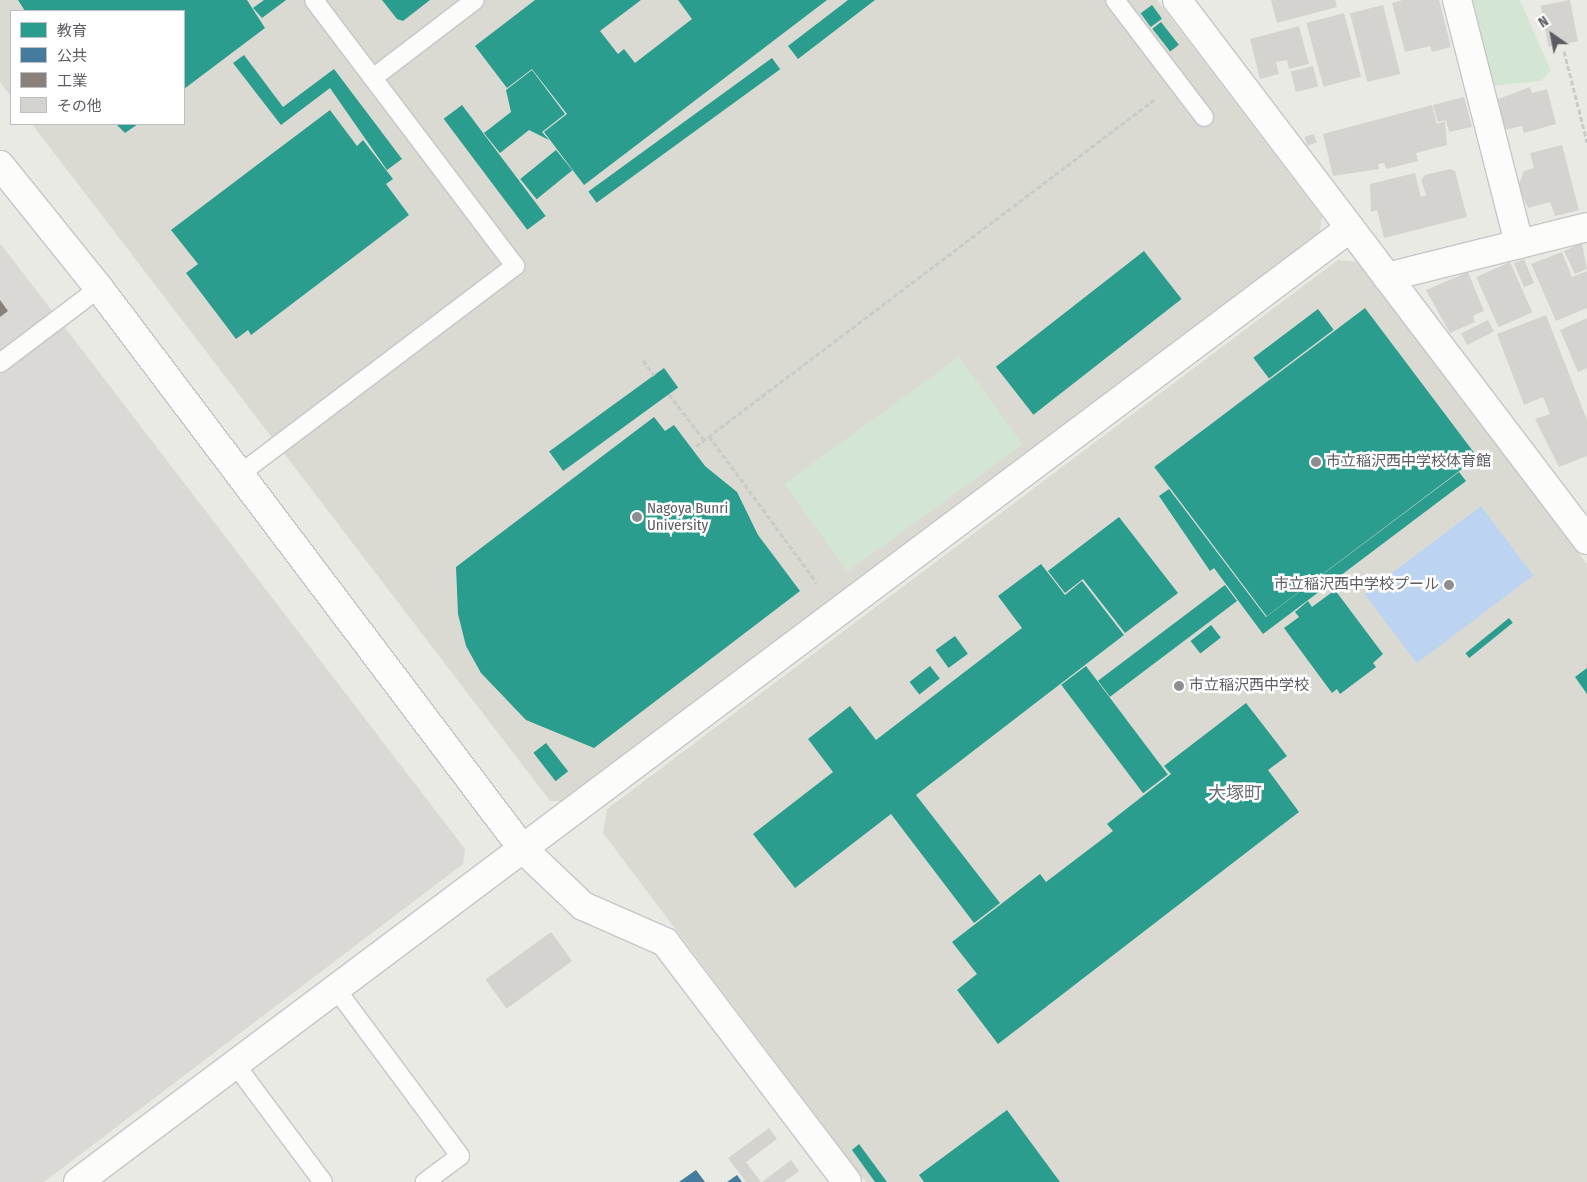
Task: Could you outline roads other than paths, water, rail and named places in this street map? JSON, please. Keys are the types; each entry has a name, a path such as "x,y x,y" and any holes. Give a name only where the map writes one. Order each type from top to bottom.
{"street":[{"path":"1177,0 1387,277 1578,511 1587,540"},
{"path":"1457,0 1519,244"},
{"path":"0,165 99,288 522,848 582,906 665,942 847,1182"},
{"path":"1387,277 1587,227"},
{"path":"78,1182 1350,228"}],"lane":[{"path":"240,474 515,266 314,0"},
{"path":"373,78 475,0"},
{"path":"1115,0 1204,118"},
{"path":"0,363 99,288"},
{"path":"336,989 460,1156 425,1182"},
{"path":"235,1064 323,1182"}],"water":[{"name":"市立稲沢西中学校プール","path":"1481,506 1533,575 1417,663 1364,594"}],"place":[{"name":"市立稲沢西中学校体育館","path":"1316,462"},
{"name":"Nagoya Bunri University","path":"637,517"},
{"name":"市立稲沢西中学校プール","path":"1449,585"},
{"name":"市立稲沢西中学校","path":"1179,686"}],"district":[{"name":"大塚町","path":"1235,793"}]}
